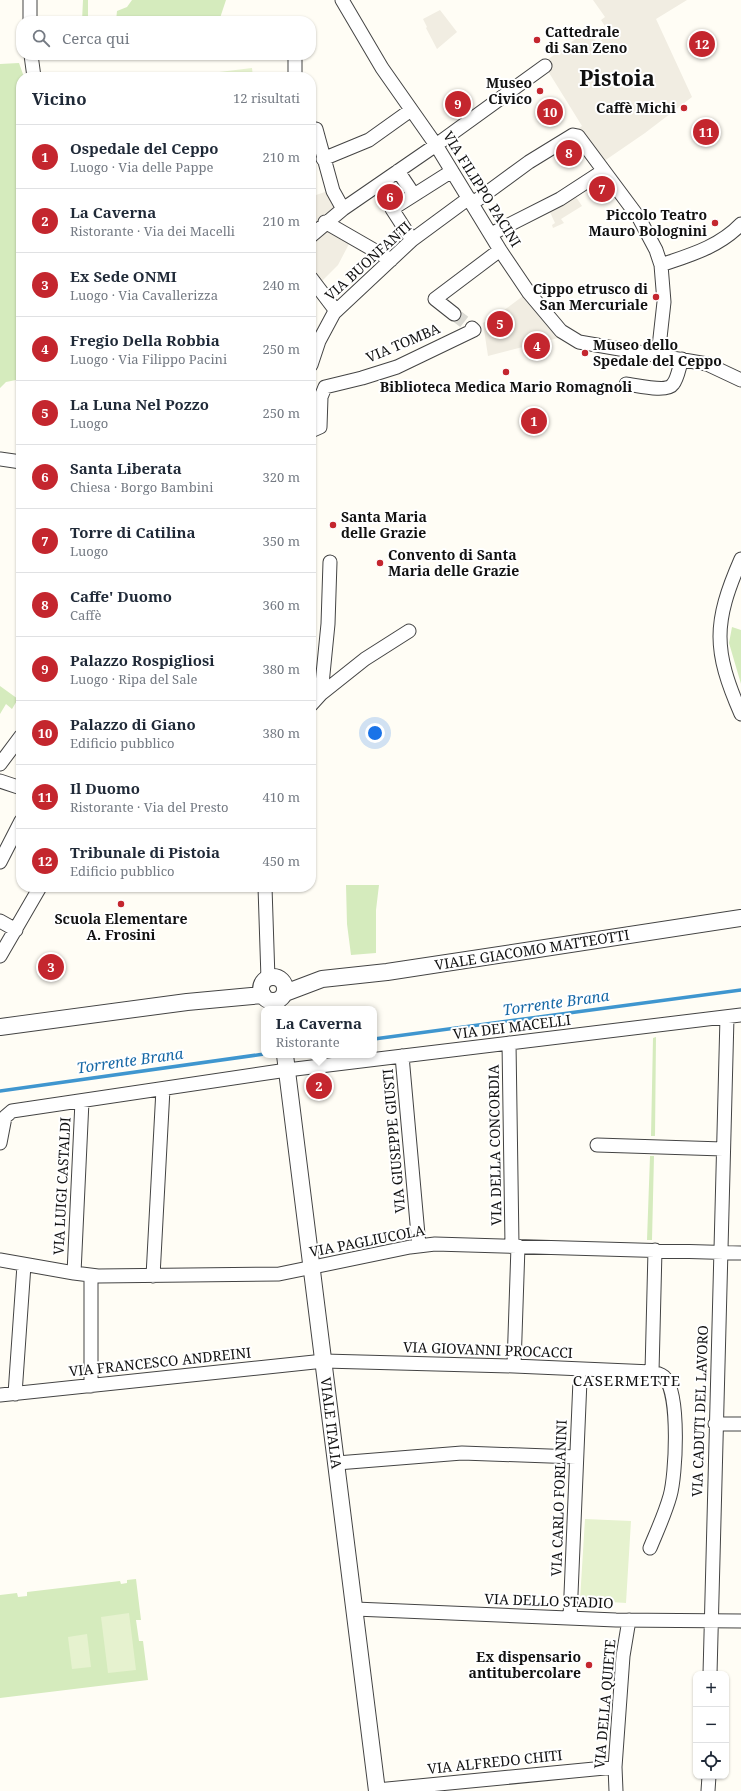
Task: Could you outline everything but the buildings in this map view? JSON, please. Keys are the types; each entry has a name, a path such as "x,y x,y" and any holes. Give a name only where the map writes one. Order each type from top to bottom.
{"street":[{"path":"30,0 30,16"},
{"name":"VIA FILIPPO PACINI","path":"342,0 382,68 436,145 471,200 500,250 529,293 561,331 579,342 682,359 717,367 741,380"},
{"path":"32,60 33,72"},
{"path":"295,60 295,72"},
{"path":"316,229 545,66"},
{"path":"323,159 369,140 411,110"},
{"name":"VIA BUONFANTI","path":"316,350 319,341 336,311 412,240 471,200 573,135 579,137 603,171"},
{"path":"316,137 333,191 343,209"},
{"path":"398,171 414,195"},
{"path":"412,240 392,209 452,171"},
{"path":"491,234 560,199 603,171 639,218 656,250 661,265 664,302 658,356"},
{"path":"661,265 710,246 732,234 741,224"},
{"path":"316,229 351,238 391,260"},
{"path":"454,314 435,299 500,250"},
{"path":"316,285 336,311"},
{"name":"VIA TOMBA","path":"316,429 320,427 321,397 326,386 362,378 397,367 473,329"},
{"path":"626,384 662,388 669,387 674,382 682,359"},
{"path":"0,460 16,462"},
{"path":"741,559 726,596 718,637 724,670 741,714"},
{"path":"321,694 328,624 330,562"},
{"path":"316,700 321,694 366,660 409,631"},
{"path":"0,764 16,743"},
{"path":"0,781 16,786"},
{"path":"0,862 16,831"},
{"path":"0,956 37,892"},
{"path":"265,892 274,994"},
{"name":"VIALE GIACOMO MATTEOTTI","path":"0,1027 187,1002 274,994 322,980 387,972 741,918"},
{"path":"0,921 16,930"},
{"name":"VIA DEI MACELLI","path":"377,1057 402,1056 741,1015"},
{"name":"VIA CADUTI DEL LAVORO","path":"710,1671 715,1424 727,1017"},
{"name":"VIA DELLA CONCORDIA","path":"510,1043 515,1246 514,1366"},
{"name":"VIA GIUSEPPE GIUSTI","path":"402,1056 419,1246"},
{"name":"VIA DEI MACELLI","path":"0,1143 4,1120 9,1112 163,1089 286,1062 363,1058"},
{"name":"VIALE ITALIA","path":"286,1062 377,1791"},
{"path":"154,1276 163,1089"},
{"name":"VIA LUIGI CASTALDI","path":"74,1273 82,1101"},
{"path":"596,1144 723,1149"},
{"name":"VIA PAGLIUCOLA","path":"0,1260 91,1276 154,1276 279,1274 435,1244 741,1254"},
{"path":"650,1548 670,1496 674,1474 676,1442 675,1421 669,1384 665,1377 652,1372 655,1250"},
{"path":"14,1394 24,1265"},
{"path":"91,1276 91,1386"},
{"name":"VIA GIOVANNI PROCACCI","path":"324,1361 514,1366 652,1372"},
{"name":"VIA FRANCESCO ANDREINI","path":"0,1395 324,1361"},
{"name":"VIA CARLO FORLANINI","path":"570,1618 580,1380"},
{"path":"715,1424 741,1424"},
{"path":"336,1463 462,1453 576,1457"},
{"name":"VIA DELLO STADIO","path":"355,1609 629,1620 741,1621"},
{"name":"VIA DELLA QUIETE","path":"616,1791 615,1767 623,1656 629,1620"},
{"name":"VIA ALFREDO CHITI","path":"377,1791 615,1767"},
{"path":"708,1791 709,1779"}],"green space":[{"path":"83,0 88,0 88,16 82,16"},
{"path":"132,0 226,0 221,16 116,16 117,11 127,7"},
{"path":"19,63 22,72 16,72 16,380 6,382 0,388 0,64"},
{"path":"252,68 252,72 219,72"},
{"path":"732,627 741,630 741,684 729,643"},
{"path":"0,686 16,698 16,702 12,709 6,704 0,714"},
{"path":"346,885 379,885 376,910 376,953 351,955 347,924"},
{"path":"656,1037 655,1136 651,1136 653,1038"},
{"path":"650,1156 654,1156 652,1240 647,1240"},
{"path":"585,1519 631,1521 626,1603 580,1600"},
{"path":"136,1579 141,1620 136,1620 139,1641 143,1641 148,1680 0,1698 0,1595 17,1593 18,1597 27,1596 27,1592 120,1581 121,1584 127,1583 127,1580"},
{"path":"129,1613 136,1670 108,1673 101,1617"},
{"path":"87,1634 91,1667 72,1669 68,1637"}],"shaded area":[{"path":"593,0 687,0 656,19 692,97 645,133 594,168 572,133 582,126 543,63 588,30 597,43 610,34 601,20 605,17"},
{"path":"440,10 457,32 437,49 423,19"},
{"path":"328,191 338,208 317,224 316,195"},
{"path":"572,191 582,206 561,219 564,223 553,228 552,225 555,223 549,210"},
{"path":"325,229 350,242 338,265 320,283 316,278 316,239"},
{"path":"523,296 562,337 488,356 483,323 499,314"}],"waterway":[{"name":"Torrente Brana","path":"377,1039 741,990"},
{"name":"Torrente Brana","path":"0,1091 261,1054"}],"tunnel":[{"path":"454,314 472,328"}],"place":[{"name":"Cattedrale di San Zeno","path":"537,40"},
{"name":"Tribunale di Pistoia","path":"702,44"},
{"name":"Museo Civico","path":"540,91"},
{"name":"Palazzo Rospigliosi","path":"458,104"},
{"name":"Caffè Michi","path":"684,108"},
{"name":"Palazzo di Giano","path":"550,112"},
{"name":"Il Duomo","path":"706,132"},
{"name":"Caffe' Duomo","path":"569,153"},
{"name":"Torre di Catilina","path":"602,189"},
{"name":"Santa Liberata","path":"390,197"},
{"name":"Piccolo Teatro Mauro Bolognini","path":"715,223"},
{"name":"Cippo etrusco di San Mercuriale","path":"656,297"},
{"name":"La Luna Nel Pozzo","path":"500,324"},
{"name":"Fregio Della Robbia","path":"537,346"},
{"name":"Museo dello Spedale del Ceppo","path":"585,353"},
{"name":"Biblioteca Medica Mario Romagnoli","path":"506,372"},
{"name":"Ospedale del Ceppo","path":"534,421"},
{"name":"Santa Maria delle Grazie","path":"333,525"},
{"name":"Convento di Santa Maria delle Grazie","path":"380,563"},
{"name":"Scuola Elementare A. Frosini","path":"121,904"},
{"name":"Ex Sede ONMI","path":"51,967"},
{"name":"La Caverna","path":"319,1086"},
{"name":"Ex dispensario antitubercolare","path":"589,1665"}],"district":[{"name":"Pistoia","path":"617,78"},
{"name":"CASERMETTE","path":"627,1381"}]}
